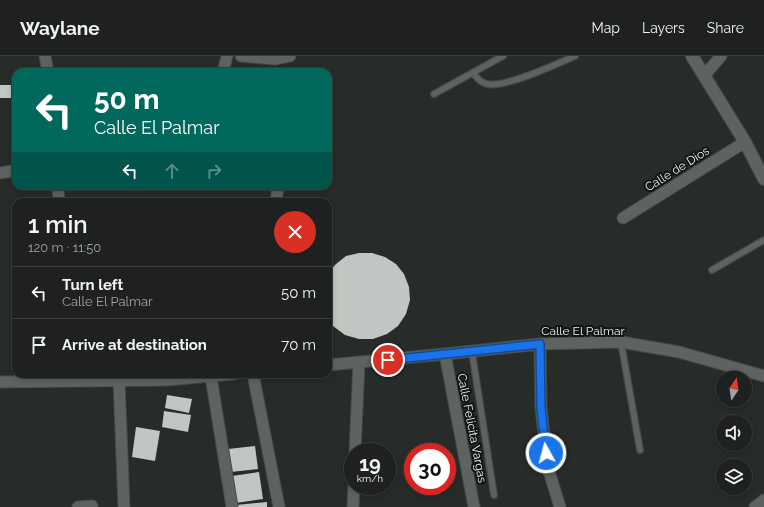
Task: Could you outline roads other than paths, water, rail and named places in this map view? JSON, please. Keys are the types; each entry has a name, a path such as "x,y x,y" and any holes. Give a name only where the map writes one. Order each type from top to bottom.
{"street":[{"path":"45,56 47,68"},
{"path":"224,68 227,56"},
{"path":"242,56 275,59 290,56"},
{"path":"692,56 745,142 763,175"},
{"path":"704,76 720,56"},
{"name":"Calle de Dios","path":"623,218 745,142"},
{"path":"0,173 12,171"},
{"name":"Calle El Palmar","path":"332,365 472,352 540,344 621,342 679,352 764,376"},
{"path":"540,344 542,416 548,468 560,507"},
{"name":"Calle Felicita Vargas","path":"445,354 474,507"},
{"path":"355,443 359,362"},
{"path":"0,382 44,378 118,380 150,378"},
{"path":"218,378 232,507"},
{"path":"254,378 279,507"},
{"path":"118,380 124,507"},
{"path":"353,507 354,495"},
{"path":"755,507 764,500"},
{"path":"78,507 92,506"}],"lane":[{"path":"434,94 503,56"},
{"path":"473,73 479,81 488,84 501,84 542,70 575,56"},
{"path":"712,270 764,240"},
{"path":"621,342 640,450"},
{"path":"472,352 494,495"}]}
